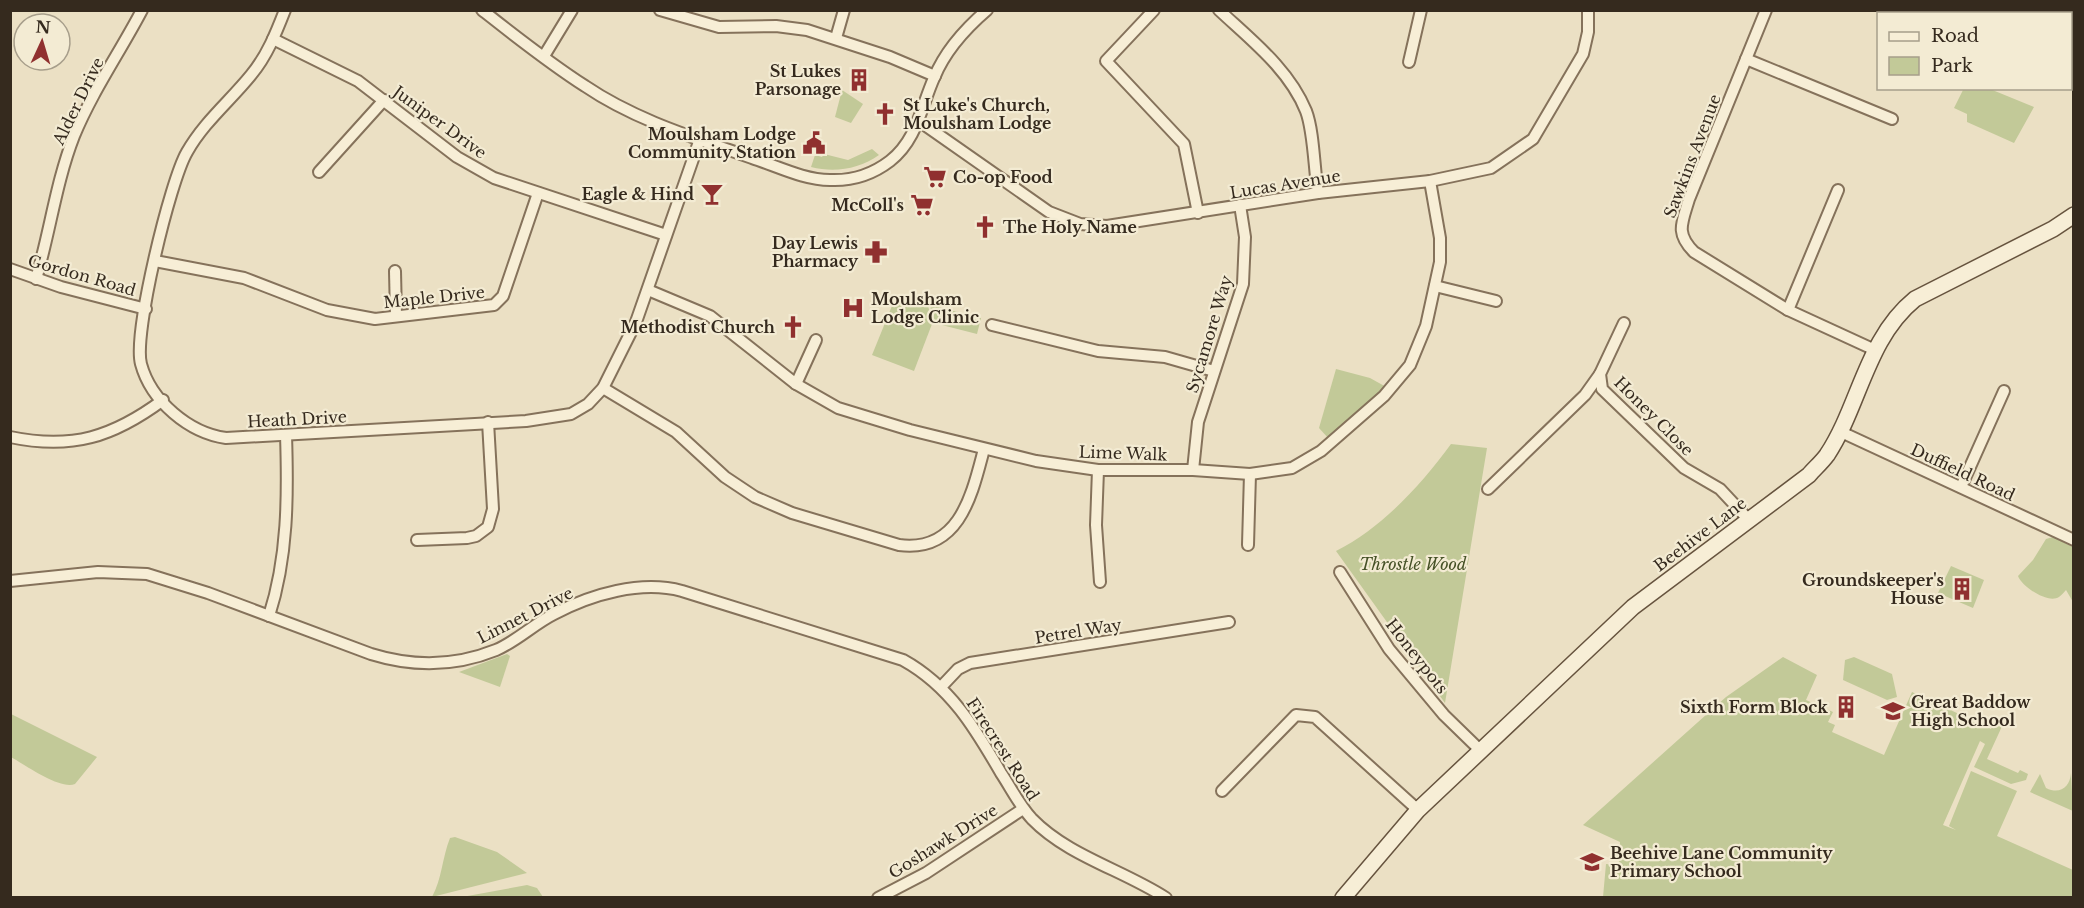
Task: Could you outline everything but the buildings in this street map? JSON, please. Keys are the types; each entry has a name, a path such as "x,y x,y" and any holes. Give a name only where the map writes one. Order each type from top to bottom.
{"main road":[{"name":"Beehive Lane","path":"1343,897 1418,810 1633,607 1748,519 1809,476 1827,454 1875,350 1905,308 1915,300 2053,229 2073,215"}],"street":[{"name":"Alder Drive","path":"36,279 50,233 61,175 74,137 94,94 142,10"},
{"name":"Heath Drive","path":"285,10 273,39 252,75 208,121 186,152 172,186 146,309 139,352 147,379 185,423 212,436 226,438 286,435 562,417 588,404 603,388 625,349 648,290 700,139"},
{"path":"482,10 584,86 642,117 810,177 832,180 849,179 877,170 891,160 909,141 919,121 934,76 950,49 972,23 987,10"},
{"path":"544,56 572,10"},
{"path":"660,10 719,27 791,28 836,38 890,57 934,76"},
{"path":"836,38 843,10"},
{"path":"1154,10 1106,62 1184,144 1198,213"},
{"path":"1219,10 1269,57 1291,83 1307,112 1318,193"},
{"path":"1409,62 1421,10"},
{"name":"Lucas Avenue","path":"919,121 1049,212 1080,224 1107,226 1318,193 1430,181 1491,168 1533,139 1583,54 1588,32 1588,10"},
{"name":"Sawkins Avenue","path":"1766,10 1689,199 1680,228 1683,242 1694,252 1788,310 1875,350"},
{"name":"Juniper Drive","path":"273,39 358,81 457,157 494,178 666,235"},
{"path":"1746,59 1892,119"},
{"path":"319,172 384,100"},
{"name":"Lime Walk","path":"648,290 710,316 796,384 838,408 984,449 1036,461 1098,470 1193,470 1250,474 1292,468 1322,451 1384,396 1410,365 1426,326 1440,262 1440,238 1430,181"},
{"path":"1788,310 1838,190"},
{"name":"Maple Drive","path":"155,261 244,278 327,310 375,319 494,305 503,296 538,193"},
{"name":"Sycamore Way","path":"1193,470 1197,422 1243,284 1245,237 1240,205"},
{"name":"Gordon Road","path":"10,269 36,279 146,309"},
{"path":"394,271 396,316"},
{"path":"1435,286 1496,301"},
{"name":"Honey Close","path":"1488,489 1585,395 1600,374 1624,323"},
{"path":"992,325 1098,351 1165,357 1214,371"},
{"path":"796,384 816,340"},
{"name":"Honey Close","path":"1600,374 1602,389 1684,468 1720,489 1748,519"},
{"path":"603,388 676,432 725,477 755,497 792,513 899,545 915,545 934,540 956,524 971,496 984,449"},
{"path":"1961,487 2004,391"},
{"path":"10,437 56,442 97,437 133,421 163,400"},
{"path":"417,540 467,538 476,536 488,527 493,509 488,423"},
{"name":"Duffield Road","path":"1839,431 2073,540"},
{"path":"269,616 277,584 286,524 286,435"},
{"path":"1098,470 1096,525 1100,582"},
{"path":"1248,545 1250,474"},
{"name":"Linnet Drive","path":"10,581 98,572 139,573 167,578 391,660 436,664 465,660 497,649 555,613 572,606 629,588 656,586 713,600 903,660 940,687"},
{"name":"Honeypots","path":"1340,572 1389,649 1444,715 1481,750"},
{"name":"Petrel Way","path":"940,687 958,669 970,663 1229,622"},
{"name":"Firecrest Road","path":"940,687 970,721 1023,808 1045,831 1063,843 1166,897"},
{"path":"1222,790 1296,715 1306,716 1315,717 1418,810"},
{"name":"Goshawk Drive","path":"878,897 926,873 1023,808"}],"green space":[{"path":"842,90 863,104 851,123 835,117"},
{"path":"1963,90 1992,90 2034,107 2014,143 1967,122 1967,114 1954,108"},
{"path":"872,149 879,155 855,167 829,170 811,167 815,155 822,157 824,154 848,160"},
{"path":"896,296 928,305 932,324 914,371 872,355"},
{"path":"930,305 981,318 977,334 934,323"},
{"path":"1336,369 1370,378 1388,388 1330,440 1319,428"},
{"name":"Throstle Wood","path":"1451,444 1487,448 1445,703 1336,551 1385,518 1414,490"},
{"path":"2053,537 2073,547 2073,602 2066,590 2054,599 2042,596 2025,585 2018,576 2033,560 2046,539"},
{"path":"1951,566 1984,580 1973,608 1938,593"},
{"path":"507,654 510,656 500,687 459,672"},
{"path":"1783,657 1817,675 1806,700 1833,712 1828,722 1835,725 1832,732 1884,755 1912,692 1991,729 1996,718 2004,722 1987,759 2018,773 2020,770 2028,774 2026,780 2011,784 1974,767 1985,744 1980,741 1943,825 1956,830 1949,826 1971,771 2017,791 1997,836 2073,870 2073,897 1603,897 1606,864 1619,865 1620,842 1583,825 1726,697"},
{"path":"1854,657 1892,674 1897,697 1887,700 1843,680 1845,660"},
{"path":"11,714 97,757 75,784 61,783 43,776 11,757"},
{"path":"2071,773 2073,811 2030,792 2040,774 2046,788 2056,791 2066,786"},
{"path":"455,837 497,852 527,873 432,897 450,838"},
{"path":"527,885 537,888 543,897 462,897"}],"place":[{"name":"St Lukes Parsonage","path":"859,80"},
{"name":"St Luke's Church, Moulsham Lodge","path":"885,114"},
{"name":"Moulsham Lodge Community Station","path":"814,143"},
{"name":"Co-op Food","path":"935,177"},
{"name":"Eagle & Hind","path":"712,194"},
{"name":"McColl's","path":"922,205"},
{"name":"The Holy Name","path":"985,227"},
{"name":"Day Lewis Pharmacy","path":"876,252"},
{"name":"Moulsham Lodge Clinic","path":"853,308"},
{"name":"Methodist Church","path":"793,327"},
{"name":"Groundskeeper's House","path":"1962,589"},
{"name":"Sixth Form Block","path":"1846,707"},
{"name":"Great Baddow High School","path":"1893,711"},
{"name":"Beehive Lane Community Primary School","path":"1592,862"}]}
